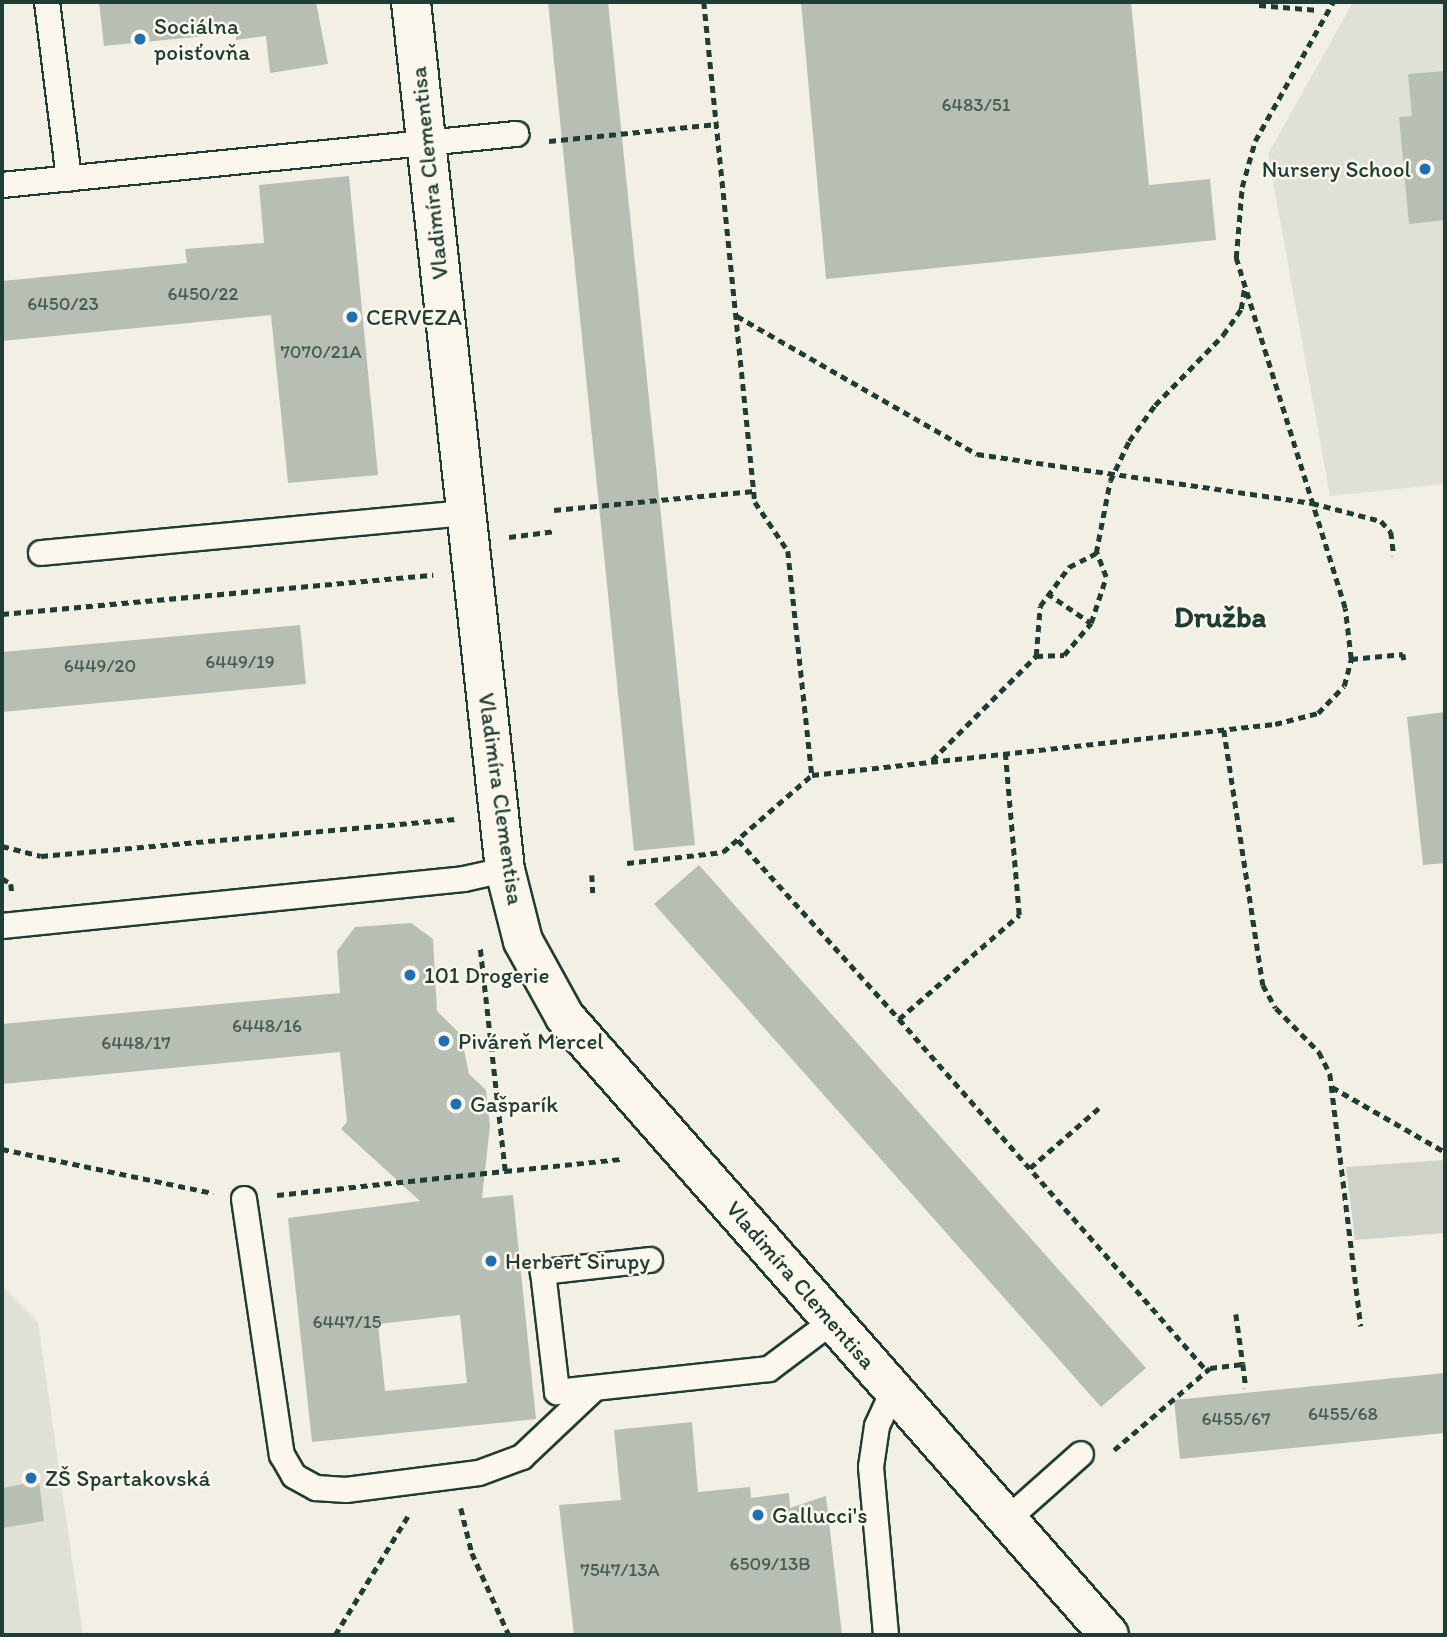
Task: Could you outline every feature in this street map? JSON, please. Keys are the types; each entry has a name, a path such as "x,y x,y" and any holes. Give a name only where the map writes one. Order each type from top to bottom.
{"street":[{"name":"Vladimíra Clementisa","path":"411,2 505,870 523,941 565,1017 1009,1518 1109,1635"}],"lane":[{"path":"47,2 69,179"},
{"path":"2,186 516,134"},
{"path":"41,553 466,513"},
{"path":"2,926 464,879 505,870"},
{"path":"244,1199 282,1455 294,1476 316,1488 346,1490 442,1478 522,1457 594,1389"},
{"path":"650,1260 543,1272 557,1392 769,1369 833,1321"},
{"path":"886,1635 871,1467 877,1426 894,1389"},
{"path":"1009,1518 1092,1457"}],"path":[{"path":"704,2 754,491 761,512 788,551 812,775"},
{"path":"1317,2 1318,10"},
{"path":"627,863 723,852 812,775 1224,730 1318,713 1344,686 1351,659 1345,608 1236,258 1247,162 1274,101 1333,2"},
{"path":"1259,5 1318,10 1324,15"},
{"path":"544,142 717,124"},
{"path":"1036,656 1064,654 1091,623 1106,578 1096,553 1113,474 1155,405 1233,321 1244,287"},
{"path":"736,316 978,454 1312,503 1381,521 1391,532 1394,556"},
{"path":"554,510 754,491"},
{"path":"498,538 556,531"},
{"path":"932,761 1036,656 1040,606 1047,593 1080,557 1096,553"},
{"path":"2,614 433,575"},
{"path":"1047,593 1091,623"},
{"path":"1351,659 1403,654 1404,660"},
{"path":"1224,730 1255,957 1276,1008 1319,1052 1331,1087 1361,1326"},
{"path":"899,1019 1019,915 1005,753"},
{"path":"2,846 41,856 458,818"},
{"path":"738,840 899,1019 1206,1370"},
{"path":"592,875 593,893"},
{"path":"479,945 491,1008 505,1171"},
{"path":"1331,1087 1445,1152"},
{"path":"1030,1168 1099,1108"},
{"path":"2,1149 244,1199 622,1159"},
{"path":"1236,1314 1246,1388"},
{"path":"1092,1457 1206,1370 1243,1364"},
{"path":"335,1635 442,1478"},
{"path":"442,1478 509,1635"}],"shaded area":[{"path":"1353,2 1445,2 1445,484 1330,496 1268,154"},
{"path":"1445,1160 1445,1233 1355,1240 1346,1167"},
{"name":"ZŠ Spartakovská","path":"2,1286 38,1322 83,1635 2,1635"}],"building":[{"name":"Sociálna poisťovňa","path":"99,2 316,2 328,64 270,73 266,36 236,40 236,33 104,46"},
{"path":"548,2 608,2 695,845 634,851"},
{"path":"801,2 1131,2 1149,185 1210,179 1216,240 826,279"},
{"name":"Nursery School","path":"1445,71 1445,220 1409,224 1399,117 1412,116 1408,74"},
{"path":"349,176 378,475 288,483 271,315 2,341 2,281 187,263 185,249 264,243 259,185"},
{"path":"300,625 306,684 2,712 2,652"},
{"path":"1445,712 1445,863 1423,865 1407,717"},
{"path":"699,865 1146,1368 1101,1407 654,904"},
{"path":"411,923 433,939 437,1011 461,1035 469,1074 486,1090 490,1126 482,1198 513,1195 536,1419 312,1442 288,1218 420,1201 341,1129 347,1122 340,1052 2,1084 2,1024 340,993 337,951 355,927","holes":["460,1315 467,1383 385,1391 378,1324"]},
{"path":"1445,1373 1445,1433 1180,1459 1174,1400"},
{"path":"692,1422 698,1492 750,1487 751,1498 789,1493 790,1508 826,1496 842,1635 574,1635 559,1505 621,1500 614,1430"},
{"path":"39,1481 44,1521 2,1528 2,1488"}],"place":[{"name":"Sociálna poisťovňa","path":"140,39"},
{"name":"Nursery School","path":"1425,169"},
{"name":"CERVEZA","path":"352,317"},
{"name":"101 Drogerie","path":"410,975"},
{"name":"Piváreň Mercel","path":"444,1041"},
{"name":"Gašparík","path":"456,1104"},
{"name":"Herbert Sirupy","path":"491,1261"},
{"name":"ZŠ Spartakovská","path":"31,1478"},
{"name":"Gallucci's","path":"758,1515"}],"district":[{"name":"Družba","path":"1220,617"}]}
